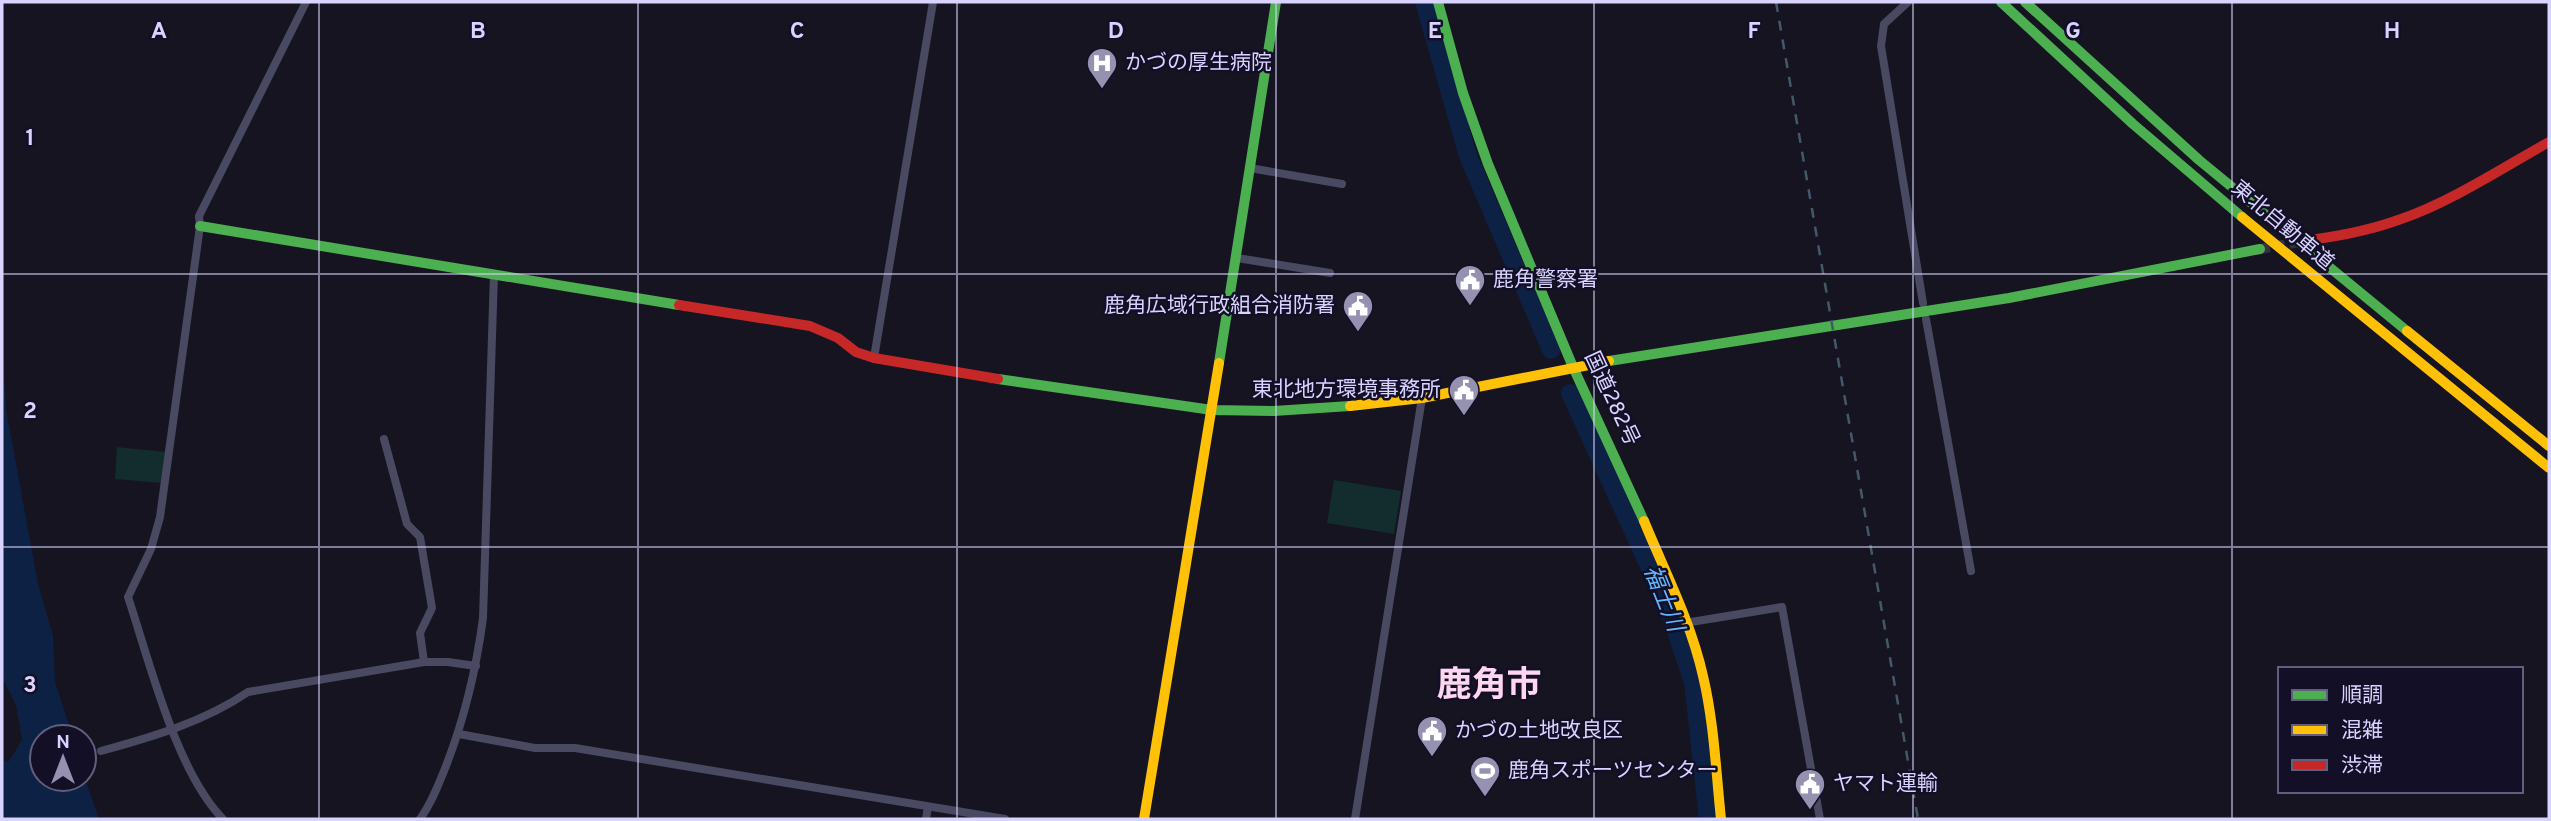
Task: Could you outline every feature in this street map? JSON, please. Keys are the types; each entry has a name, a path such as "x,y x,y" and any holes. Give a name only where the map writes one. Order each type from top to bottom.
{"main road":[{"path":"1144,819 1237,258 1276,2"},
{"name":"国道282号","path":"1438,2 1463,93 1488,164 1573,367 1636,501 1685,623 1703,676 1721,819"},
{"name":"東北自動車道","path":"2001,2 2188,172 2549,468"},
{"name":"東北自動車道","path":"2025,2 2199,160 2549,446"},
{"path":"2317,239 2339,236 2402,219 2549,142"},
{"path":"200,226 810,326 838,338 856,352 874,358 1001,380 1212,410 1274,411 1356,406 1422,398 1573,367 2009,298 2260,249"}],"street":[{"path":"223,819 197,787 173,730 128,597 151,549 160,517 200,226 199,216 306,2"},
{"path":"874,358 933,2"},
{"path":"1909,2 1884,24 1881,46 1923,303"},
{"path":"1250,168 1342,184"},
{"path":"1237,258 1330,273"},
{"path":"420,819 430,806 459,734 476,666 483,618 494,274"},
{"path":"1926,319 1971,571"},
{"path":"1355,819 1422,398"},
{"path":"384,439 407,524 420,537 432,608 420,633 424,662"},
{"path":"1685,623 1782,607 1820,819"},
{"path":"101,751 173,730 248,692 424,662 476,666"},
{"path":"459,734 535,748 575,748 1005,819"},
{"path":"926,819 928,807"}],"green space":[{"path":"117,447 166,452 162,483 115,479"},
{"path":"1334,480 1401,491 1394,534 1327,523"}],"water":[{"path":"2,342 6,409 38,584 53,636 55,682 68,723 28,723 28,793 90,793 99,819 2,819 2,760 9,761 22,740 16,705 2,677"}],"waterway":[{"name":"福士川","path":"1424,2 1468,156 1551,350"},
{"name":"福士川","path":"1570,393 1668,608 1693,682 1708,819"}],"tunnel":[{"path":"2260,249 2317,239"}],"railway":[{"path":"1776,2 1918,819"}],"traffic: fast":[{"path":"1219,363 1276,2"},
{"path":"1438,2 1463,93 1488,164 1573,367 1644,521"},
{"path":"2001,2 2133,124 2242,217"},
{"path":"2025,2 2199,160 2407,331"},
{"path":"200,226 679,305"},
{"path":"1609,361 2009,298 2260,249"},
{"path":"998,379 1212,410 1274,411 1350,406"}],"traffic: slow":[{"path":"2242,217 2549,468"},
{"path":"2407,331 2549,446"},
{"path":"1350,406 1422,398 1609,361"},
{"path":"1144,819 1219,363"},
{"path":"1644,521 1685,617 1698,656 1710,711 1721,819"}],"traffic: jam":[{"path":"2317,239 2370,229 2419,212 2457,194 2549,142"},
{"path":"679,305 810,326 838,338 856,352 874,358 998,379"}],"place":[{"name":"かづの厚生病院","path":"1102,90"},
{"name":"鹿角警察署","path":"1470,307"},
{"name":"鹿角広域行政組合消防署","path":"1358,333"},
{"name":"東北地方環境事務所","path":"1464,417"},
{"name":"かづの土地改良区","path":"1432,758"},
{"name":"鹿角スポーツセンター","path":"1485,798"},
{"name":"ヤマト運輸","path":"1810,811"}],"district":[{"name":"鹿角市","path":"1489,687"}]}
